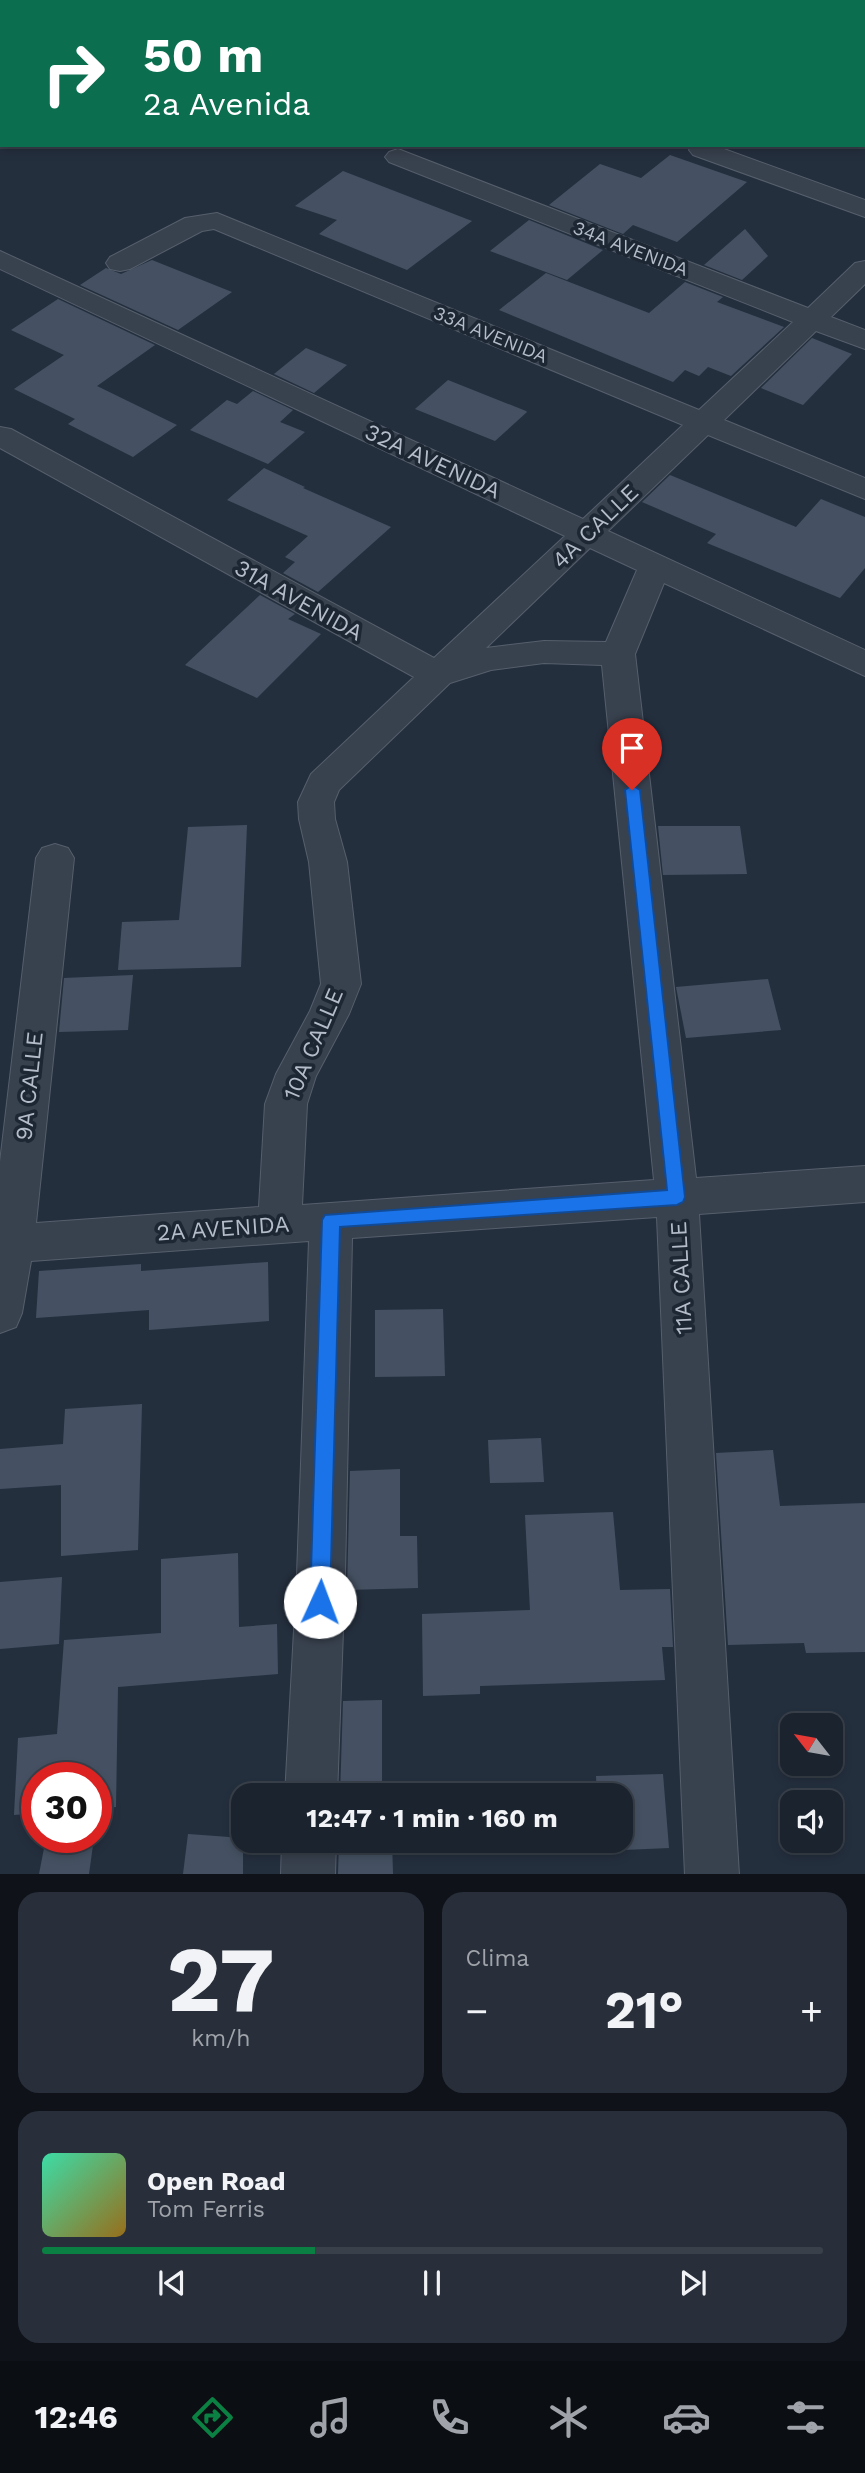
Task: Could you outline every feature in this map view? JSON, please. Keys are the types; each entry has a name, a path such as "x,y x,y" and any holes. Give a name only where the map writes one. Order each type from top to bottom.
{"street":[{"path":"702,150 865,209"},
{"name":"34A AVENIDA","path":"398,157 865,340"},
{"name":"33A AVENIDA","path":"120,263 195,223 217,221 865,489"},
{"name":"32A AVENIDA","path":"0,259 865,664"},
{"name":"4A CALLE","path":"324,783 865,269"},
{"name":"31A AVENIDA","path":"0,436 438,675"},
{"name":"11A CALLE","path":"655,565 618,654 677,1197 712,1874"},
{"path":"438,675 489,659 544,652 618,654"},
{"name":"10A CALLE","path":"280,1224 286,1104 296,1074 329,1014 341,984 328,862 317,819 316,802 324,783"},
{"name":"9A CALLE","path":"0,1313 6,1243 55,859"},
{"name":"2A AVENIDA","path":"6,1243 865,1184"},
{"path":"312,1783 321,1575 331,1220"},
{"path":"308,1874 309,1853"}],"building":[{"path":"670,155 747,182 677,242 633,225 623,234 549,205 600,164 641,178"},
{"path":"343,171 472,221 407,270 319,234 337,220 295,206"},
{"path":"529,220 603,250 567,280 490,251"},
{"path":"745,229 768,256 742,280 704,265"},
{"path":"152,260 232,292 178,330 80,285 106,268 121,274"},
{"path":"546,273 649,313 685,282 723,297 717,302 784,327 731,376 708,367 699,376 685,370 673,382 499,310"},
{"path":"58,299 155,345 97,386 177,425 133,457 68,424 75,419 14,389 64,355 11,330"},
{"path":"812,338 852,354 803,405 761,388"},
{"path":"306,348 347,365 314,393 274,374"},
{"path":"448,380 527,412 495,441 415,409"},
{"path":"253,391 293,410 280,422 305,432 268,464 190,430 227,400 237,404"},
{"path":"264,468 391,527 318,592 283,573 295,562 285,557 308,536 227,500"},
{"path":"670,475 796,527 821,499 865,517 865,568 840,598 707,543 716,534 642,502"},
{"path":"260,595 295,614 288,619 321,634 257,698 185,665"},
{"path":"247,825 241,967 118,970 122,922 179,920 188,827"},
{"path":"658,826 740,826 747,874 663,875"},
{"path":"133,975 128,1030 59,1032 64,978"},
{"path":"768,979 781,1030 686,1038 676,987"},
{"path":"268,1262 269,1321 149,1330 149,1310 36,1318 39,1271 141,1264 141,1271"},
{"path":"443,1309 445,1376 375,1377 375,1310"},
{"path":"142,1404 138,1550 61,1556 61,1485 0,1489 0,1449 63,1444 65,1409"},
{"path":"541,1438 544,1482 490,1483 488,1440"},
{"path":"773,1450 780,1506 865,1503 865,1652 806,1653 804,1643 728,1645 716,1453"},
{"path":"400,1469 400,1536 417,1536 418,1588 347,1590 350,1471"},
{"path":"613,1512 620,1590 670,1589 673,1647 662,1647 665,1680 480,1686 480,1694 423,1696 422,1614 530,1610 525,1515"},
{"path":"238,1553 239,1627 277,1624 278,1674 118,1687 116,1807 112,1807 112,1762 21,1762 21,1814 14,1815 18,1738 57,1734 64,1640 161,1633 161,1559"},
{"path":"62,1577 59,1644 0,1649 0,1582"},
{"path":"382,1700 382,1783 340,1783 343,1701"},
{"path":"663,1774 669,1848 633,1850 633,1783 596,1783 596,1776"},
{"path":"188,1834 231,1837 231,1853 243,1853 243,1874 183,1874"},
{"path":"43,1853 92,1853 89,1874 39,1874"},
{"path":"339,1853 392,1853 393,1874 338,1874"}],"route":[{"path":"320,1602 331,1220 677,1197 632,790"}]}
